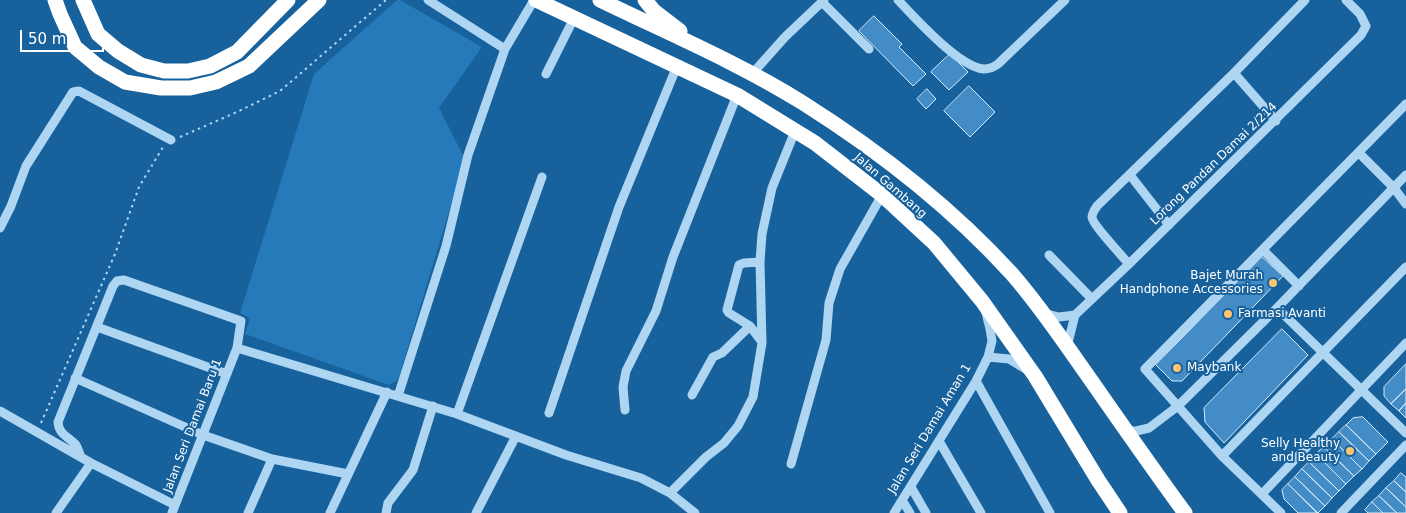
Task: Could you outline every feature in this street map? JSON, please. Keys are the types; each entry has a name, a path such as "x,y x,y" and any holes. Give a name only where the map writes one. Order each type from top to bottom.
{"highway":[{"path":"55,0 75,47 99,67 125,82 161,88 190,88 216,82 249,66 319,0"},
{"path":"83,0 98,34 118,51 141,64 164,71 188,71 210,66 237,52 288,0"},
{"name":"Jalan Gambang","path":"535,0 736,95 815,143 882,196 934,243 982,301 1036,376 1098,480 1120,513"},
{"name":"Jalan Gambang","path":"600,0 752,74 802,103 873,151 926,191 966,227 1012,275 1067,347 1185,513"},
{"path":"645,0 654,12 707,52"}],"street":[{"path":"428,0 505,49"},
{"path":"398,396 446,246 468,155 505,49 535,0"},
{"path":"898,0 929,33 973,66 983,69 990,69 998,64 1065,0"},
{"path":"1129,264 1092,219 1092,214 1305,0"},
{"name":"Lorong Pandan Damai 2/214","path":"1075,315 1276,121 1361,35 1366,26 1360,14 1346,0"},
{"path":"752,74 785,37 823,1 869,49"},
{"path":"546,74 574,18"},
{"path":"550,413 619,207 677,66"},
{"path":"1234,73 1276,121"},
{"path":"0,228 11,206 26,166 73,92 79,91 171,140"},
{"path":"625,410 623,387 626,371 656,311 673,256 736,95"},
{"path":"1281,513 1222,456 1145,369 1406,104"},
{"path":"670,493 706,457 724,443 738,426 753,397 762,343 760,262 762,234 772,188 795,131"},
{"path":"1359,153 1394,188 1406,204"},
{"path":"1130,175 1169,225"},
{"path":"1126,431 1149,428 1178,406 1299,286 1406,175"},
{"path":"457,414 542,177"},
{"path":"791,464 826,340 829,302 840,269 882,196"},
{"path":"1263,250 1299,286"},
{"path":"1049,255 1092,299"},
{"path":"760,262 739,265 727,310 750,326 762,343"},
{"path":"1222,456 1406,267"},
{"name":"Jalan Seri Damai Baru 1","path":"96,327 113,286 117,281 124,280 240,321 237,348 174,509"},
{"name":"Jalan Seri Damai Aman 1","path":"894,513 976,380 988,357 992,341 982,301"},
{"path":"1277,308 1406,433"},
{"path":"1041,312 1059,317 1075,315 1067,347"},
{"path":"692,395 713,357 722,353 750,326"},
{"path":"81,457 77,446 58,430 58,422 96,327 227,374"},
{"path":"1262,494 1406,343"},
{"path":"237,348 433,406 566,455 641,478 670,493 683,509 695,513"},
{"name":"Jalan Seri Damai Aman 1","path":"988,357 1009,359 1036,376"},
{"path":"75,378 203,435 272,459 348,474"},
{"path":"976,380 1050,513"},
{"path":"330,513 387,392"},
{"path":"386,513 388,503 413,470 433,406"},
{"path":"0,411 174,509"},
{"path":"476,513 516,436"},
{"path":"939,441 981,513"},
{"path":"1341,513 1406,444"},
{"path":"248,513 272,459"},
{"path":"56,513 91,463"},
{"path":"911,487 926,513"},
{"path":"902,500 910,513"}],"path":[{"path":"37,432 115,254 139,187 162,147 171,140 237,112 280,91 386,0"}],"shaded area":[{"path":"397,0 482,47 439,108 465,159 398,380 389,385 245,334 250,318 240,313 314,74"}],"building":[{"path":"874,16 902,44 899,47 926,74 913,86 859,31"},
{"path":"950,54 968,72 949,90 931,72"},
{"path":"969,86 995,112 970,137 944,111"},
{"path":"927,89 936,99 926,109 917,99"},
{"path":"1262,257 1283,276 1182,381 1172,381 1156,365"},
{"path":"1282,329 1308,355 1224,443 1205,422 1204,408"},
{"path":"1406,364 1406,389 1391,404 1384,396 1384,387"},
{"path":"1406,389 1406,403 1399,411 1391,404"},
{"path":"1406,403 1406,418 1399,411"},
{"path":"1363,417 1388,442 1376,454 1346,425 1353,418"},
{"path":"1346,425 1376,454 1369,461 1339,432"},
{"path":"1339,432 1369,461 1362,469 1332,439"},
{"path":"1332,439 1362,469 1354,476 1324,447"},
{"path":"1324,447 1354,476 1346,484 1316,454"},
{"path":"1316,454 1346,484 1339,491 1309,462"},
{"path":"1309,462 1339,491 1332,498 1302,469"},
{"path":"1302,469 1332,498 1325,506 1295,477"},
{"path":"1401,473 1406,477 1406,492 1394,481"},
{"path":"1295,477 1325,506 1318,513 1288,484"},
{"path":"1394,481 1406,492 1406,507 1386,488"},
{"path":"1288,484 1317,513 1298,513 1284,499 1282,490"},
{"path":"1386,488 1406,507 1406,513 1397,513 1379,496"},
{"path":"1379,496 1397,513 1383,513 1372,502"},
{"path":"1372,502 1383,513 1368,513 1365,510"}],"place":[{"name":"Bajet Murah Handphone Accessories","path":"1273,283"},
{"name":"Farmasi Avanti","path":"1228,314"},
{"name":"Maybank","path":"1177,368"},
{"name":"Selly Healthy and Beauty","path":"1350,451"}]}
